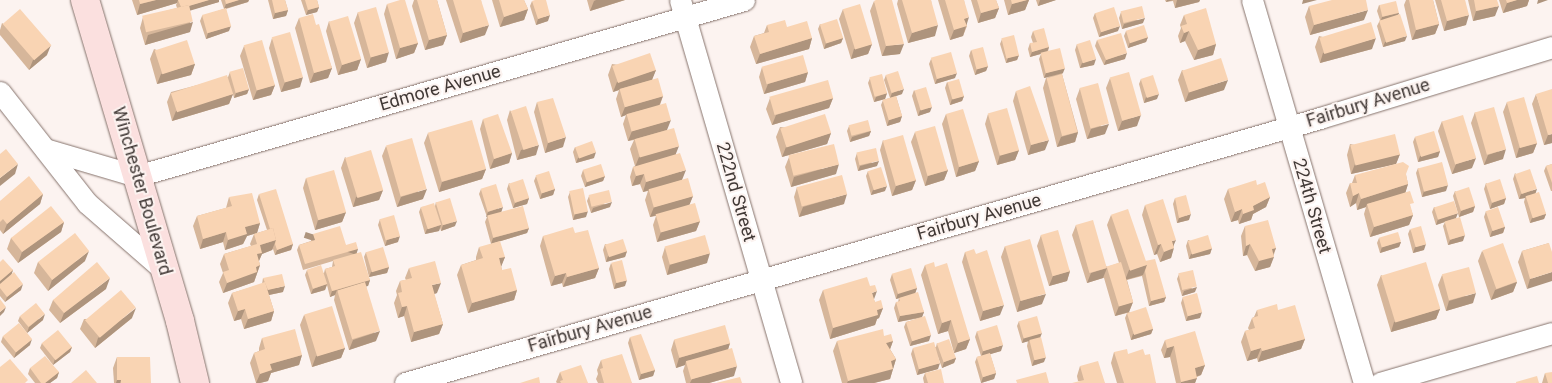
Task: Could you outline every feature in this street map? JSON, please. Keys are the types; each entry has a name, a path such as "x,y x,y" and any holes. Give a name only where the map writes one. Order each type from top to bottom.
{"main road":[{"name":"Winchester Boulevard","path":"85,0 166,272 195,383"}],"street":[{"name":"Edmore Avenue","path":"138,176 683,8 744,0"},
{"name":"224th Street","path":"1252,0 1364,383"},
{"name":"222nd Street","path":"683,8 791,383"},
{"name":"Fairbury Avenue","path":"405,383 1289,126 1552,47"},
{"path":"0,92 87,203 166,272"},
{"path":"44,149 138,176"},
{"path":"1380,383 1552,333"}],"building":[{"path":"139,0 156,0 140,4"},
{"path":"178,0 209,0 181,7"},
{"path":"225,0 239,0 226,4"},
{"path":"272,0 285,0 288,10 275,13"},
{"path":"305,0 317,0 319,7 308,10"},
{"path":"405,0 418,43 400,48 387,4"},
{"path":"417,0 437,0 447,35 429,40"},
{"path":"453,0 481,0 489,25 463,33"},
{"path":"499,0 524,0 528,9 504,17"},
{"path":"546,0 550,15 538,19 532,1"},
{"path":"892,0 904,44 886,46 874,1"},
{"path":"902,0 931,0 938,25 912,33"},
{"path":"945,0 964,0 969,17 964,19 967,26 954,30"},
{"path":"977,0 996,0 999,8 981,13"},
{"path":"1011,0 1027,0 1012,4"},
{"path":"1332,0 1366,0 1368,10 1314,25 1309,6"},
{"path":"1409,0 1433,0 1439,24 1416,30"},
{"path":"1441,0 1465,0 1469,15 1447,21"},
{"path":"1474,0 1497,0 1499,6 1476,11"},
{"path":"1506,0 1517,0 1507,3"},
{"path":"1396,1 1399,13 1382,17 1380,5"},
{"path":"860,4 872,44 855,49 843,9"},
{"path":"189,5 193,22 146,32 142,16"},
{"path":"1142,6 1145,18 1124,23 1121,11"},
{"path":"376,7 389,52 371,57 358,12"},
{"path":"1114,7 1120,26 1101,32 1095,13"},
{"path":"226,8 231,26 207,33 202,15"},
{"path":"1206,8 1216,44 1198,50 1189,31 1184,33 1181,26 1187,24 1184,15"},
{"path":"20,9 51,45 34,60 3,24"},
{"path":"313,14 316,25 319,24 332,68 314,73 299,18"},
{"path":"1400,14 1407,36 1386,43 1379,21"},
{"path":"348,16 361,59 342,65 329,22"},
{"path":"837,19 843,38 826,44 820,25"},
{"path":"785,20 787,27 807,21 812,38 760,54 754,36 769,32 767,25"},
{"path":"1371,22 1376,38 1324,54 1319,38"},
{"path":"1144,25 1148,37 1130,43 1126,31"},
{"path":"1044,28 1049,47 1032,52 1030,43 1037,42 1033,31"},
{"path":"290,32 303,77 285,82 272,37"},
{"path":"1121,33 1127,53 1106,60 1097,40"},
{"path":"1014,35 1019,55 1006,59 1001,38"},
{"path":"187,40 195,64 162,74 155,51"},
{"path":"262,40 275,85 257,90 244,45"},
{"path":"1090,40 1096,59 1083,63 1077,44"},
{"path":"983,47 988,66 977,69 971,50"},
{"path":"1060,48 1065,68 1046,73 1041,53"},
{"path":"951,52 957,73 937,79 931,58"},
{"path":"650,53 656,70 618,83 612,66"},
{"path":"803,55 808,72 767,84 762,67"},
{"path":"1221,58 1228,80 1189,93 1182,71"},
{"path":"243,68 249,89 236,93 230,72"},
{"path":"898,71 904,89 892,93 886,75"},
{"path":"1129,72 1141,115 1122,121 1110,78"},
{"path":"882,74 887,93 875,97 869,77"},
{"path":"1062,74 1078,132 1062,136 1047,78"},
{"path":"227,75 233,94 177,112 171,93"},
{"path":"1153,75 1159,94 1147,98 1141,79"},
{"path":"658,78 663,96 625,107 620,89"},
{"path":"959,79 964,96 952,100 947,82"},
{"path":"828,80 833,98 775,115 769,97"},
{"path":"1098,83 1109,124 1091,128 1080,88"},
{"path":"1030,86 1049,140 1031,145 1016,91"},
{"path":"926,87 932,107 921,111 915,91"},
{"path":"1552,89 1552,134 1548,135 1536,94"},
{"path":"896,96 902,116 889,120 883,100"},
{"path":"1524,97 1537,143 1520,148 1507,102"},
{"path":"553,98 566,137 548,143 537,102"},
{"path":"666,103 671,120 632,132 627,114"},
{"path":"526,106 539,145 523,150 511,111"},
{"path":"1494,107 1506,149 1487,155 1475,113"},
{"path":"1007,108 1019,150 1000,156 988,114"},
{"path":"963,109 979,161 959,167 946,114"},
{"path":"498,114 512,153 494,159 483,119"},
{"path":"825,114 831,133 786,148 780,129"},
{"path":"1463,115 1476,158 1455,164 1442,121"},
{"path":"472,120 486,169 442,182 428,133"},
{"path":"868,120 871,131 852,136 849,125"},
{"path":"935,126 948,170 927,176 915,132"},
{"path":"674,128 679,146 640,158 635,139"},
{"path":"1434,131 1440,151 1421,157 1415,137"},
{"path":"1395,134 1400,154 1355,166 1350,145"},
{"path":"903,135 916,180 896,186 883,141"},
{"path":"412,138 427,189 401,196 386,145"},
{"path":"592,141 596,152 579,158 575,147"},
{"path":"834,144 839,164 793,176 788,155"},
{"path":"876,148 879,161 859,165 857,152"},
{"path":"6,149 18,164 0,178 0,154"},
{"path":"371,150 383,190 357,198 345,158"},
{"path":"680,153 686,170 646,182 644,174 636,176 633,167"},
{"path":"1403,162 1409,166 1406,174 1408,184 1361,199 1359,193 1353,196 1350,183 1357,183 1355,175"},
{"path":"1442,162 1448,185 1424,192 1418,168"},
{"path":"601,164 605,176 587,182 583,170"},
{"path":"1552,164 1552,183 1546,166"},
{"path":"881,167 887,186 874,190 868,171"},
{"path":"1530,169 1537,189 1522,194 1515,174"},
{"path":"334,170 346,212 318,220 306,178"},
{"path":"549,171 555,189 542,193 536,175"},
{"path":"842,175 847,194 802,206 797,187"},
{"path":"29,176 43,194 7,224 3,219 0,222 0,201"},
{"path":"688,178 693,196 654,208 649,189"},
{"path":"523,179 529,198 515,203 509,184"},
{"path":"1500,179 1506,198 1492,203 1486,184"},
{"path":"1256,180 1257,185 1265,182 1270,197 1253,206 1254,210 1243,214 1242,209 1235,212 1228,189"},
{"path":"496,184 503,207 488,212 481,189"},
{"path":"1469,187 1475,206 1461,211 1455,192"},
{"path":"583,188 588,211 574,214 569,191"},
{"path":"276,189 293,244 277,250 273,228 270,229 259,194"},
{"path":"609,190 612,202 592,207 589,195"},
{"path":"1410,191 1414,203 1410,204 1413,215 1374,227 1367,204"},
{"path":"1539,192 1546,214 1533,218 1526,196"},
{"path":"252,193 260,223 245,227 247,234 228,240 226,232 203,239 197,216 232,206 229,197"},
{"path":"1186,195 1191,214 1179,218 1175,198"},
{"path":"450,198 457,221 443,225 436,202"},
{"path":"1163,199 1176,240 1172,241 1174,248 1164,252 1161,244 1158,245 1145,205"},
{"path":"1454,201 1458,213 1438,220 1434,207"},
{"path":"434,203 441,225 428,229 421,207"},
{"path":"695,203 700,221 661,233 656,214"},
{"path":"51,206 64,222 22,252 11,238"},
{"path":"523,206 529,228 493,238 487,216"},
{"path":"1498,207 1505,227 1493,231 1486,211"},
{"path":"1128,209 1147,265 1130,271 1111,215"},
{"path":"394,215 400,236 386,240 380,219"},
{"path":"1460,217 1465,235 1450,240 1445,221"},
{"path":"1093,220 1107,268 1089,273 1076,225"},
{"path":"1268,220 1276,248 1272,249 1274,257 1259,261 1250,244 1246,246 1245,226"},
{"path":"340,226 346,245 356,242 358,249 305,264 299,245 315,240 313,234"},
{"path":"1421,226 1426,244 1416,247 1410,229"},
{"path":"573,227 575,233 588,230 599,268 567,277 566,273 555,276 543,236"},
{"path":"273,228 276,240 260,245 262,253 257,254 260,265 256,267 257,272 227,283 223,272 229,270 224,254 257,244 254,234"},
{"path":"1058,230 1070,271 1053,276 1041,235"},
{"path":"1398,232 1401,242 1382,247 1379,238"},
{"path":"75,233 89,251 52,280 38,262"},
{"path":"705,235 710,253 670,265 665,247"},
{"path":"1208,235 1212,248 1192,255 1188,241"},
{"path":"623,239 627,251 609,257 605,245"},
{"path":"1030,239 1046,294 1021,301 1005,246"},
{"path":"500,241 505,257 499,258 502,270 511,268 517,290 472,303 461,265 483,258 479,247"},
{"path":"1503,243 1517,282 1496,289 1482,251"},
{"path":"1549,243 1552,252 1552,272 1530,279 1522,251"},
{"path":"383,247 389,267 372,272 366,252"},
{"path":"974,249 976,254 987,250 1004,305 983,311 965,252"},
{"path":"361,252 370,280 332,291 325,269 335,266 333,260"},
{"path":"3,259 13,270 0,281 0,262"},
{"path":"1155,259 1166,297 1151,301 1145,261"},
{"path":"622,260 627,280 616,283 611,263"},
{"path":"435,261 441,283 432,285 443,324 414,332 407,306 402,307 398,293 402,292 400,281 412,278 409,268"},
{"path":"97,262 110,278 64,313 53,300"},
{"path":"934,262 935,267 947,263 970,339 958,343 951,320 942,323 925,265"},
{"path":"1121,262 1133,302 1119,307 1107,266"},
{"path":"1426,262 1440,309 1395,323 1381,276"},
{"path":"321,265 327,284 313,289 307,270"},
{"path":"1469,267 1476,293 1449,300 1442,274"},
{"path":"911,268 917,288 898,294 892,274"},
{"path":"1193,270 1197,287 1182,290 1178,273"},
{"path":"14,272 23,284 7,297 0,288 0,284"},
{"path":"282,274 285,286 268,290 263,278"},
{"path":"867,277 870,286 875,285 877,291 872,293 875,302 881,300 883,308 877,310 878,315 833,328 823,290"},
{"path":"265,282 274,311 248,319 245,309 238,311 232,293"},
{"path":"365,282 380,331 352,339 337,290"},
{"path":"121,290 136,308 100,338 85,320"},
{"path":"918,292 924,312 900,316 896,302 900,301 899,298"},
{"path":"1197,293 1202,312 1188,316 1183,297"},
{"path":"0,299 6,307 0,312"},
{"path":"36,303 45,314 28,327 20,316"},
{"path":"1277,304 1278,310 1295,305 1305,339 1262,351 1261,348 1251,351 1245,331 1255,328 1252,318 1258,316 1257,310"},
{"path":"332,306 345,348 317,357 304,314"},
{"path":"1146,307 1153,329 1134,335 1127,313"},
{"path":"925,316 931,335 912,341 906,322"},
{"path":"1037,316 1042,333 1024,339 1019,321"},
{"path":"19,323 32,339 16,353 3,336"},
{"path":"725,325 730,343 679,358 674,340"},
{"path":"997,325 1003,345 983,351 977,331"},
{"path":"295,329 302,355 270,364 272,370 260,374 254,353 265,349 262,338"},
{"path":"883,329 884,336 891,334 893,341 886,343 896,359 891,361 893,369 848,381 837,341"},
{"path":"58,330 72,347 56,360 42,343"},
{"path":"1195,331 1205,365 1195,368 1197,378 1181,382 1174,346 1167,348 1165,340"},
{"path":"641,334 655,370 641,374 630,337"},
{"path":"1041,337 1046,357 1034,360 1029,340"},
{"path":"949,339 956,358 944,362 937,343"},
{"path":"934,342 940,363 919,369 913,348"},
{"path":"732,348 737,366 691,379 686,361"},
{"path":"1127,349 1128,354 1143,349 1145,355 1150,354 1156,383 1124,383 1114,352"},
{"path":"990,353 996,373 983,377 977,357"},
{"path":"622,354 632,383 604,383 600,369 603,368 601,360"},
{"path":"45,356 59,372 45,383 41,383 30,368"},
{"path":"117,357 150,357 151,383 121,383 121,380 117,380"},
{"path":"10,359 28,380 25,383 0,383 0,367"},
{"path":"1098,361 1105,383 1072,383 1084,380 1080,366"},
{"path":"581,365 588,383 561,383 560,381 563,380 560,372"},
{"path":"941,369 944,383 928,383 925,373"},
{"path":"86,370 97,383 71,383"},
{"path":"1046,372 1049,383 1017,383 1016,380"},
{"path":"1552,372 1552,383 1548,383 1545,373"},
{"path":"1537,376 1539,383 1516,383 1516,382"},
{"path":"539,377 540,383 520,383"},
{"path":"740,377 742,383 716,383"}]}
